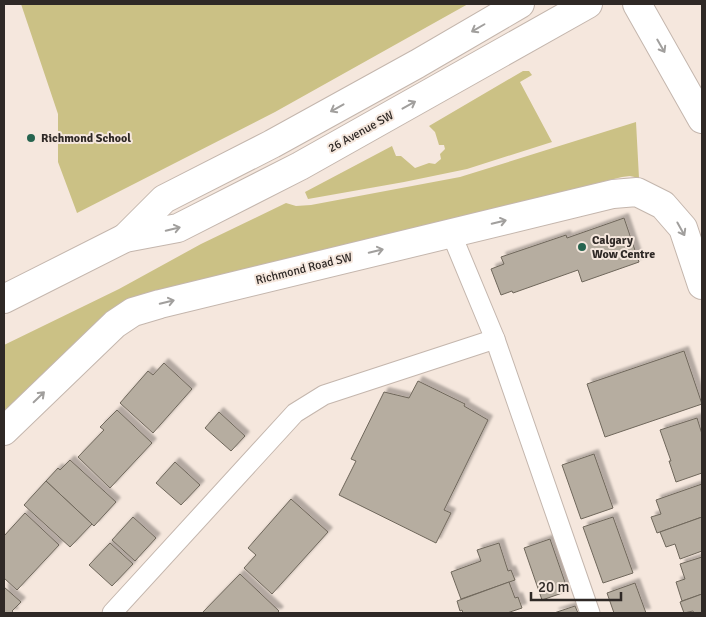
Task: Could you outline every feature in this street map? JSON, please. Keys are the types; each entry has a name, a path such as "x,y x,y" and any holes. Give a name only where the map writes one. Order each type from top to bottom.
{"main road":[{"name":"26 Avenue SW","path":"125,238 164,198 280,139 417,64 520,4"},
{"name":"26 Avenue SW","path":"4,300 125,238 178,228 300,166 588,4"},
{"path":"637,4 702,119"},
{"name":"Richmond Road SW","path":"4,431 115,324 133,312 613,194 637,192 662,205 682,228 702,285"}],"lane":[{"path":"451,233 495,339 590,613"},
{"path":"112,613 295,413 324,395 495,339"}],"shaded area":[{"path":"21,4 468,4 275,112 77,213 58,162 58,114"},
{"path":"523,71 529,71 532,75 520,82 552,142 467,169 308,199 305,192 392,146 396,156 401,156 415,168 429,163 435,164 441,159 440,154 445,149 444,145 439,145 435,132 429,126"},
{"path":"636,122 639,178 622,177 166,290 109,312 101,318 4,416 4,345 119,289 201,244 286,203 296,206 311,205 460,177"}],"building":[{"name":"Calgary Wow Centre","path":"624,218 639,262 582,282 578,270 513,293 512,291 501,295 491,269 504,264 501,257 566,235 567,238"},
{"path":"684,351 702,404 605,437 587,384"},
{"path":"164,363 192,389 153,433 120,403 148,371 153,375"},
{"path":"418,381 465,404 464,406 488,420 444,510 451,513 436,543 339,495 356,461 351,459 384,392 409,398"},
{"path":"117,410 152,443 110,488 78,457 104,430 100,427"},
{"path":"219,412 245,436 231,451 205,428"},
{"path":"697,418 702,434 702,473 676,482 660,430"},
{"path":"594,454 613,508 581,519 562,465"},
{"path":"70,460 116,502 94,526 46,481 58,468 60,470"},
{"path":"175,462 200,485 181,505 156,483"},
{"path":"46,481 92,524 70,547 24,505"},
{"path":"702,484 702,517 657,533 651,517 661,514 656,500"},
{"path":"291,499 328,532 272,594 244,568 256,555 248,548"},
{"path":"25,513 59,545 17,590 4,578 4,536"},
{"path":"133,517 156,538 135,561 112,540"},
{"path":"613,517 633,573 603,583 583,527"},
{"path":"702,517 702,551 680,559 675,544 666,547 660,532"},
{"path":"550,539 568,591 542,600 524,548"},
{"path":"110,543 133,564 112,586 89,565"},
{"path":"499,543 508,571 511,570 515,580 461,599 451,572 481,561 477,550"},
{"path":"702,557 702,594 682,601 676,582 685,579 680,564"},
{"path":"240,574 279,611 277,613 202,613"},
{"path":"509,582 515,598 518,597 522,608 507,613 463,613 462,610 460,611 457,601"},
{"path":"635,583 646,613 614,613 607,593"},
{"path":"4,587 21,602 12,611 14,613 4,613"},
{"path":"702,594 702,613 694,613 693,611 684,613 680,602"},
{"path":"575,606 578,613 554,613"}],"place":[{"name":"Richmond School","path":"31,138"},
{"name":"Calgary Wow Centre","path":"582,247"}]}
